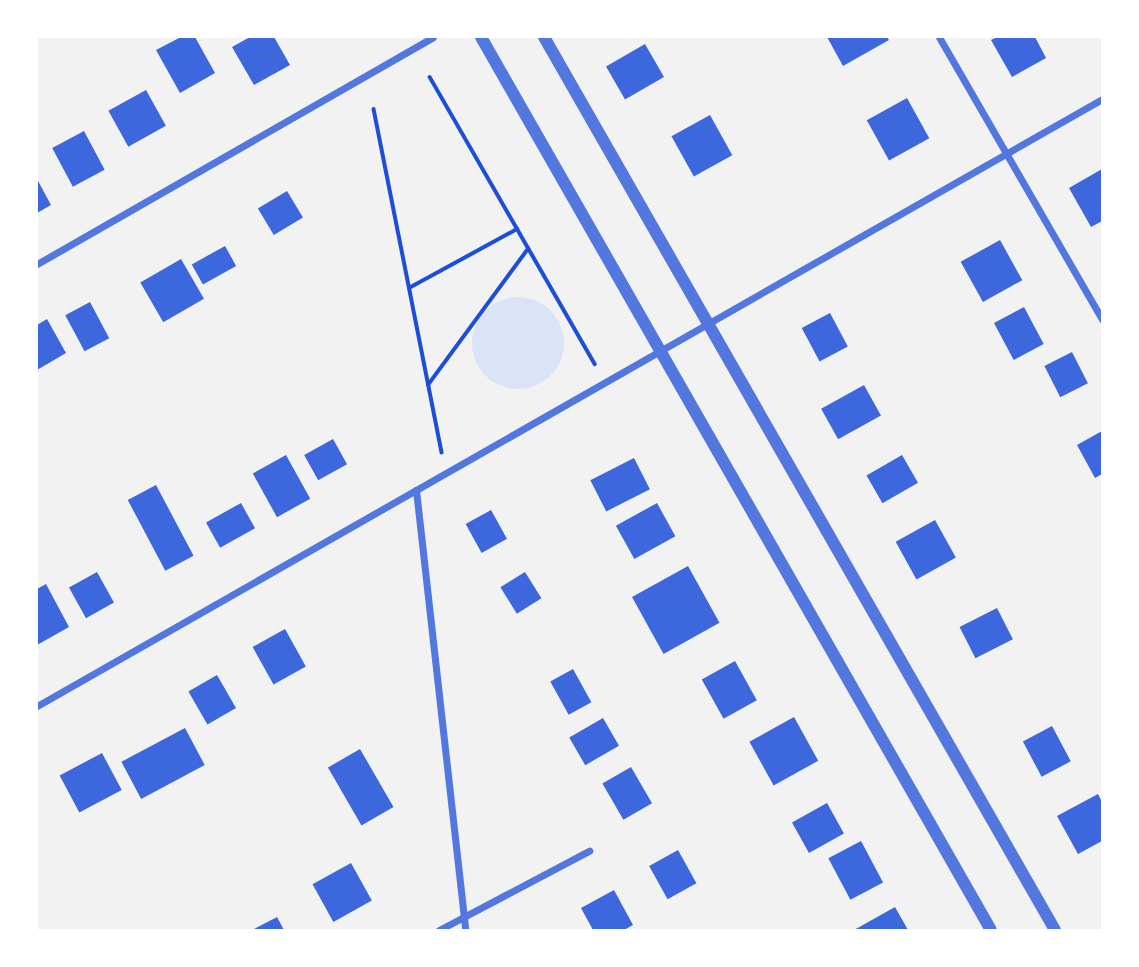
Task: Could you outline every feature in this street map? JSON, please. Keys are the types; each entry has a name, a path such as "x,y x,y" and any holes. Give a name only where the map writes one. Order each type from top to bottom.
{"street":[{"path":"37,264 433,37"},
{"path":"481,37 991,930"},
{"path":"544,37 1055,930"},
{"path":"939,37 1102,319"},
{"path":"37,706 1102,99"},
{"path":"416,490 465,930"},
{"path":"439,930 589,850"}],"path":[{"path":"430,77 595,365"},
{"path":"374,109 442,452"},
{"path":"410,288 517,229"},
{"path":"428,384 528,249"}],"shaded area":[{"path":"518,297 535,301 550,311 560,326 564,343 560,360 550,375 535,385 518,389 501,385 486,375 476,360 472,343 476,326 486,311 501,301"}],"building":[{"path":"181,37 195,37 215,73 180,93 156,50"},
{"path":"250,37 274,37 290,65 254,85 232,47"},
{"path":"827,37 887,37 889,40 843,66"},
{"path":"997,37 1035,37 1046,58 1012,77 991,40"},
{"path":"645,44 664,77 625,99 606,66"},
{"path":"146,90 166,126 128,147 108,111"},
{"path":"907,98 929,138 889,161 867,120"},
{"path":"710,115 732,155 694,177 672,136"},
{"path":"84,131 105,170 73,187 52,148"},
{"path":"1102,169 1102,221 1091,227 1069,188"},
{"path":"37,179 51,205 37,213"},
{"path":"287,191 303,218 274,235 258,209"},
{"path":"1000,240 1022,280 983,302 961,262"},
{"path":"225,246 236,266 203,285 192,264"},
{"path":"181,259 204,299 163,322 140,282"},
{"path":"90,302 109,338 85,351 65,315"},
{"path":"1024,307 1044,344 1014,360 994,323"},
{"path":"830,313 848,347 820,362 802,328"},
{"path":"47,319 66,353 37,370 37,325"},
{"path":"1072,352 1088,383 1060,397 1044,366"},
{"path":"864,385 881,416 838,439 821,409"},
{"path":"1102,431 1102,474 1095,478 1077,445"},
{"path":"333,439 347,464 318,480 304,455"},
{"path":"286,455 310,499 277,517 253,473"},
{"path":"902,455 918,483 882,503 866,476"},
{"path":"634,458 650,489 606,511 590,480"},
{"path":"156,485 194,556 165,571 128,500"},
{"path":"241,503 255,528 220,548 206,522"},
{"path":"657,503 675,536 634,559 616,526"},
{"path":"491,510 507,539 482,553 466,524"},
{"path":"935,520 956,558 916,579 896,542"},
{"path":"688,566 720,623 664,654 632,597"},
{"path":"97,572 114,603 86,618 69,588"},
{"path":"525,572 541,598 517,614 500,587"},
{"path":"46,584 69,627 37,645 37,589"},
{"path":"997,608 1013,639 975,658 960,627"},
{"path":"285,629 306,667 273,685 253,647"},
{"path":"735,661 757,700 724,719 702,679"},
{"path":"573,669 591,702 569,715 550,682"},
{"path":"217,675 236,708 207,724 188,692"},
{"path":"794,717 818,761 774,785 749,742"},
{"path":"603,718 619,746 585,765 569,738"},
{"path":"1052,726 1071,761 1042,777 1023,741"},
{"path":"185,728 205,765 141,799 121,762"},
{"path":"360,749 394,807 361,826 328,768"},
{"path":"102,753 122,790 79,813 60,776"},
{"path":"631,767 652,803 623,820 602,784"},
{"path":"1098,794 1102,802 1102,841 1078,854 1057,816"},
{"path":"827,803 844,834 809,853 792,822"},
{"path":"861,841 883,882 850,900 828,858"},
{"path":"678,850 696,883 668,899 649,866"},
{"path":"351,863 372,901 333,922 313,884"},
{"path":"614,890 633,925 624,930 593,930 581,908"},
{"path":"895,907 908,930 854,930"},
{"path":"277,917 284,930 252,930"}]}
